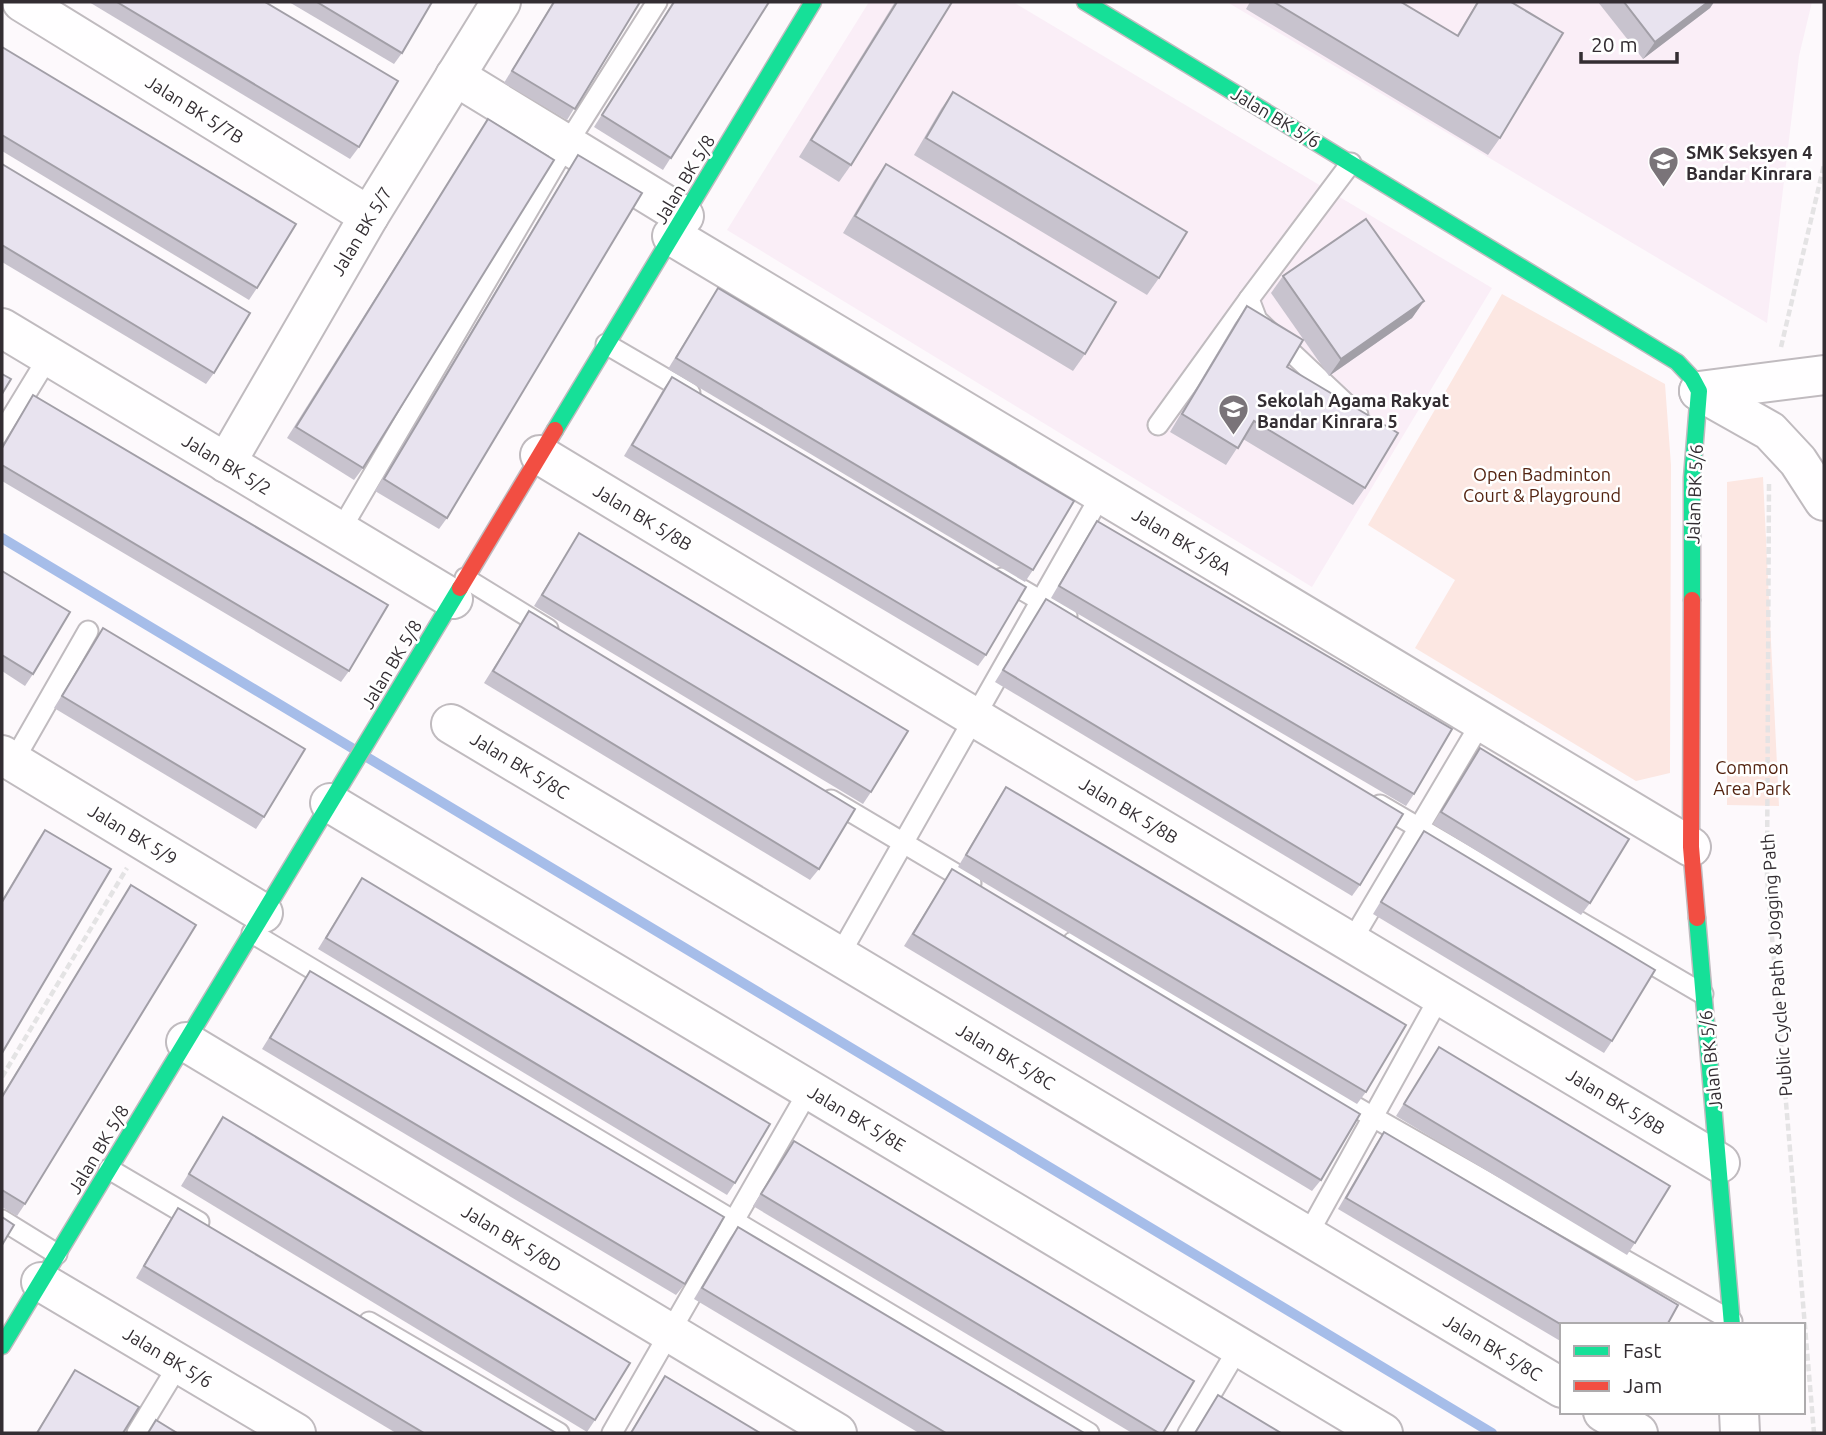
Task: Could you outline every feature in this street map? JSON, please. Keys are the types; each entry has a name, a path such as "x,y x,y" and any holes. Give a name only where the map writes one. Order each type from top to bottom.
{"street":[{"name":"Jalan BK 5/7B","path":"22,2 369,216"},
{"name":"Jalan BK 5/7","path":"226,463 369,216 501,2"},
{"name":"Jalan BK 5/8","path":"2,1346 813,2"},
{"name":"Jalan BK 5/6","path":"1085,2 1677,362 1692,378 1699,391 1692,478 1691,847 1732,1323"},
{"name":"Jalan BK 5/8A","path":"455,76 567,145 678,226 1102,493 1691,847"},
{"name":"Jalan BK 5/2","path":"2,328 340,531 459,589"},
{"path":"1699,391 1824,375"},
{"path":"1699,391 1770,431 1798,461 1824,501"},
{"name":"Jalan BK 5/8B","path":"540,454 974,718 1720,1163"},
{"name":"Jalan BK 5/8C","path":"451,724 1560,1387"},
{"name":"Jalan BK 5/9","path":"5,766 144,841 258,923"},
{"name":"Jalan BK 5/8E","path":"330,803 1383,1433"},
{"name":"Jalan BK 5/8D","path":"186,1042 837,1433"},
{"name":"Jalan BK 5/6","path":"49,1268 179,1364 296,1433"},
{"path":"1606,1414 1638,1433"},
{"path":"1739,1414 1740,1433"}],"lane":[{"path":"340,531 567,145 657,2"},
{"path":"1158,425 1352,163"},
{"path":"1249,299 1257,320 1360,417"},
{"path":"607,344 700,400"},
{"path":"2,433 49,356"},
{"path":"839,956 1102,493"},
{"path":"982,566 1088,629"},
{"path":"459,589 560,636"},
{"path":"5,766 88,631"},
{"path":"1351,942 1482,721"},
{"path":"820,793 987,892"},
{"path":"1359,793 1703,994"},
{"path":"258,923 733,1222 1089,1433"},
{"path":"1060,934 1732,1323"},
{"path":"1307,1236 1440,996"},
{"path":"612,1433 810,1090"},
{"path":"109,1169 215,1232"},
{"path":"2,1220 49,1268"},
{"path":"358,1315 559,1433"},
{"path":"1188,1433 1239,1347"},
{"path":"137,1433 179,1364"}],"path":[{"path":"1773,382 1824,165"},
{"name":"Public Cycle Path & Jogging Path","path":"1770,431 1767,878 1805,1323"},
{"path":"2,1077 144,841"},
{"name":"Public Cycle Path & Jogging Path","path":"1805,1327 1814,1433"}],"shaded area":[{"name":"Sekolah Agama Rakyat Bandar Kinrara 5","path":"869,2 1013,2 1492,288 1312,587 727,230"},
{"name":"SMK Seksyen 4 Bandar Kinrara","path":"1227,2 1812,2 1799,56 1767,323"}],"green space":[{"name":"Open Badminton Court & Playground","path":"1502,294 1665,384 1671,465 1670,773 1636,781 1415,648 1455,580 1368,525"},
{"name":"Common Area Park","path":"1763,477 1779,806 1727,805 1727,482"}],"building":[{"path":"117,2 265,2 398,81 359,147"},
{"path":"317,2 432,2 402,53"},
{"path":"554,2 640,2 575,109 512,71"},
{"path":"674,2 769,2 671,158 602,115"},
{"path":"897,2 952,2 851,165 811,140"},
{"path":"1274,2 1401,2 1458,36 1478,2 1511,2 1563,33 1500,138"},
{"path":"1624,2 1708,2 1655,42"},
{"path":"2,47 296,224 257,288 2,135"},
{"path":"953,92 1187,232 1159,278 926,138"},
{"path":"488,119 554,160 363,468 296,427"},
{"path":"578,155 642,193 447,518 384,479"},
{"path":"2,164 250,313 214,373 2,245"},
{"path":"886,164 1116,302 1085,354 855,216"},
{"path":"1366,219 1424,301 1341,359 1283,276"},
{"path":"718,288 1074,501 1033,570 676,358"},
{"path":"1247,306 1303,340 1287,367 1398,433 1365,488 1254,421 1238,448 1182,414"},
{"path":"2,374 11,379 2,394"},
{"path":"672,377 1026,587 986,655 632,445"},
{"path":"33,395 388,605 349,671 2,465 2,448"},
{"path":"1097,521 1452,729 1414,794 1059,586"},
{"path":"579,533 908,731 871,792 542,595"},
{"path":"2,571 70,612 33,674 2,655"},
{"path":"1046,599 1403,814 1360,885 1003,670"},
{"path":"529,611 855,809 819,869 493,671"},
{"path":"103,628 305,749 264,817 62,696"},
{"path":"1480,748 1629,839 1590,903 1441,812"},
{"path":"1006,787 1406,1025 1366,1092 966,855"},
{"path":"45,830 111,869 2,1053 2,902"},
{"path":"1424,831 1655,970 1612,1041 1381,902"},
{"path":"952,869 1360,1114 1321,1180 913,934"},
{"path":"362,878 770,1124 735,1183 326,938"},
{"path":"131,885 196,925 25,1204 2,1190 2,1097"},
{"path":"310,971 724,1217 685,1284 270,1038"},
{"path":"1439,1047 1670,1186 1635,1243 1404,1104"},
{"path":"223,1117 630,1363 595,1420 189,1174"},
{"path":"1384,1132 1678,1305 1668,1323 1560,1324 1346,1198"},
{"path":"794,1141 1194,1381 1163,1433 761,1194"},
{"path":"178,1208 556,1433 424,1433 144,1266"},
{"path":"2,1217 14,1225 2,1245"},
{"path":"738,1227 1084,1433 946,1433 702,1288"},
{"path":"75,1370 139,1407 123,1433 37,1433"},
{"path":"665,1376 760,1433 631,1433"},
{"path":"1218,1395 1281,1433 1195,1433"},
{"path":"156,1420 177,1433 148,1433"}],"waterway":[{"path":"2,538 352,748"},
{"path":"365,756 1492,1433"}],"traffic: fast":[{"path":"555,430 813,2"},
{"path":"1085,2 1677,362 1692,378 1699,391 1692,478 1692,600"},
{"path":"2,1346 460,588"},
{"path":"1697,918 1732,1323"}],"traffic: jam":[{"path":"460,588 555,430"},
{"path":"1692,600 1691,847 1697,918"}],"place":[{"name":"SMK Seksyen 4 Bandar Kinrara","path":"1663,189"},
{"name":"Sekolah Agama Rakyat Bandar Kinrara 5","path":"1234,437"}]}
